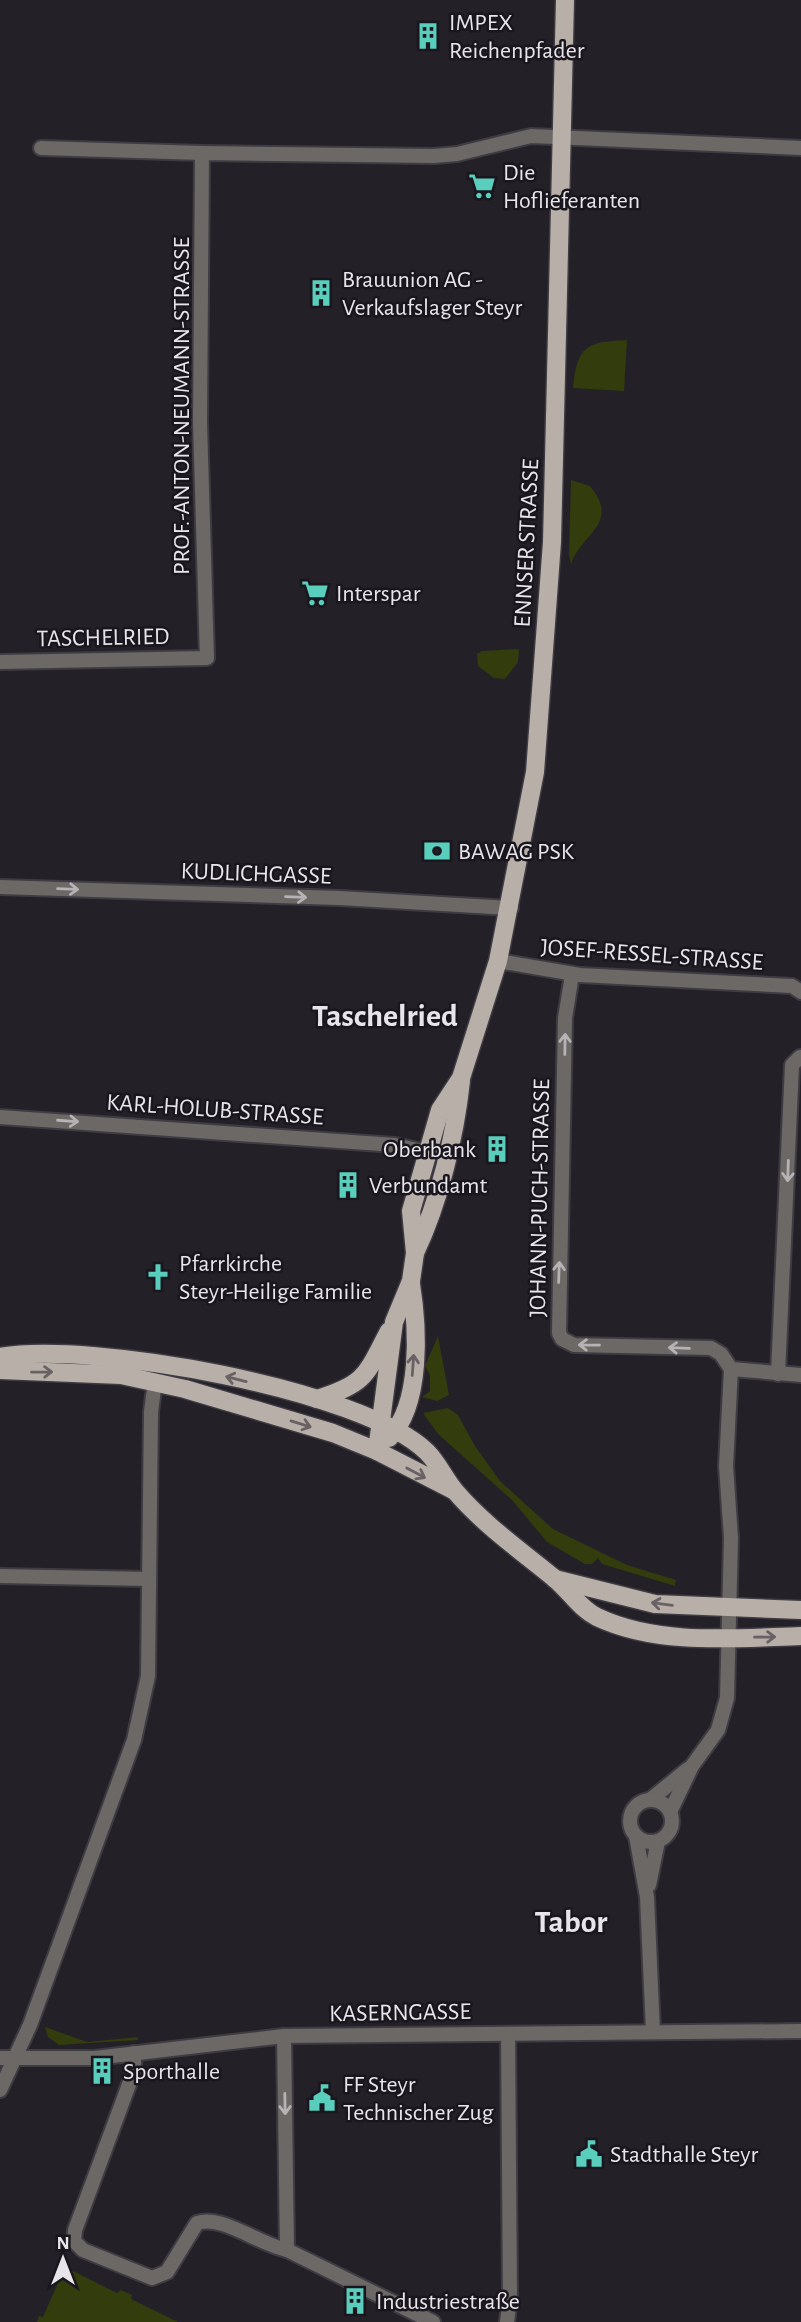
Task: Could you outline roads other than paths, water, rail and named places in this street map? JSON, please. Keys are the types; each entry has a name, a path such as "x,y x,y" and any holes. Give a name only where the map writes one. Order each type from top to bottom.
{"main road":[{"name":"ENNSER STRASSE","path":"415,1253 430,1222 457,1117 461,1078 498,961 511,908 535,772 543,687 555,442 565,0"},
{"name":"ENNSER STRASSE","path":"389,1426 394,1322 411,1281 415,1253 411,1211 440,1110 461,1078"},
{"name":"ENNSER STRASSE","path":"377,1451 389,1426 410,1402 416,1324 411,1281"},
{"path":"317,1399 344,1391 360,1381 394,1322"},
{"path":"0,1357 144,1360 317,1399 389,1426 427,1452 456,1492 511,1544 555,1578 590,1613 616,1624 670,1635 801,1636"},
{"path":"0,1370 109,1374 155,1381 333,1433 377,1451 456,1492"},
{"path":"555,1578 655,1604 801,1610"}],"street":[{"path":"41,148 434,156 457,154 531,136 561,136 801,148"},
{"name":"PROF.-ANTON-NEUMANN-STRASSE","path":"202,153 200,423 207,658"},
{"name":"TASCHELRIED","path":"0,662 207,658"},
{"name":"KUDLICHGASSE","path":"0,887 511,908"},
{"name":"JOSEF-RESSEL-STRASSE","path":"498,961 572,975 792,986 801,992"},
{"name":"JOHANN-PUCH-STRASSE","path":"572,975 565,1018 559,1333 562,1339 574,1345 710,1348 722,1354 731,1369"},
{"path":"778,1374 792,1065 801,1057 801,1045"},
{"name":"KARL-HOLUB-STRASSE","path":"0,1116 395,1145 426,1152"},
{"path":"647,1897 658,1841 670,1831 670,1812 692,1766 722,1721 727,1698 731,1538 726,1466 731,1369 801,1375"},
{"path":"0,2090 7,2058 30,2025 134,1740 148,1676 151,1412 155,1381"},
{"path":"0,1576 149,1579"},
{"path":"653,2032 647,1897 630,1818 641,1802 650,1800 692,1766"},
{"path":"650,1800 665,1805 670,1812"},
{"path":"636,1836 642,1840 658,1841"},
{"name":"KASERNGASSE","path":"7,2058 65,2059 284,2036 801,2031"},
{"path":"507,2322 510,2299 508,2034"},
{"path":"284,2036 287,2250"},
{"path":"134,2053 134,2071 75,2231 74,2241 83,2250 152,2278 167,2272 191,2228 206,2220 287,2250 433,2322"}],"place":[{"name":"IMPEX Reichenpfader","path":"428,36"},
{"name":"Die Hoflieferanten","path":"482,186"},
{"name":"Brauunion AG - Verkaufslager Steyr","path":"321,293"},
{"name":"Interspar","path":"315,593"},
{"name":"BAWAG PSK","path":"437,851"},
{"name":"Oberbank","path":"497,1149"},
{"name":"Verbundamt","path":"348,1185"},
{"name":"Pfarrkirche Steyr-Heilige Familie","path":"158,1277"},
{"name":"Sporthalle","path":"102,2071"},
{"name":"FF Steyr Technischer Zug","path":"322,2098"},
{"name":"Stadthalle Steyr","path":"589,2154"},
{"name":"Industriestraße","path":"355,2301"}],"district":[{"name":"Taschelried","path":"385,1015"},
{"name":"Tabor","path":"571,1921"}]}
